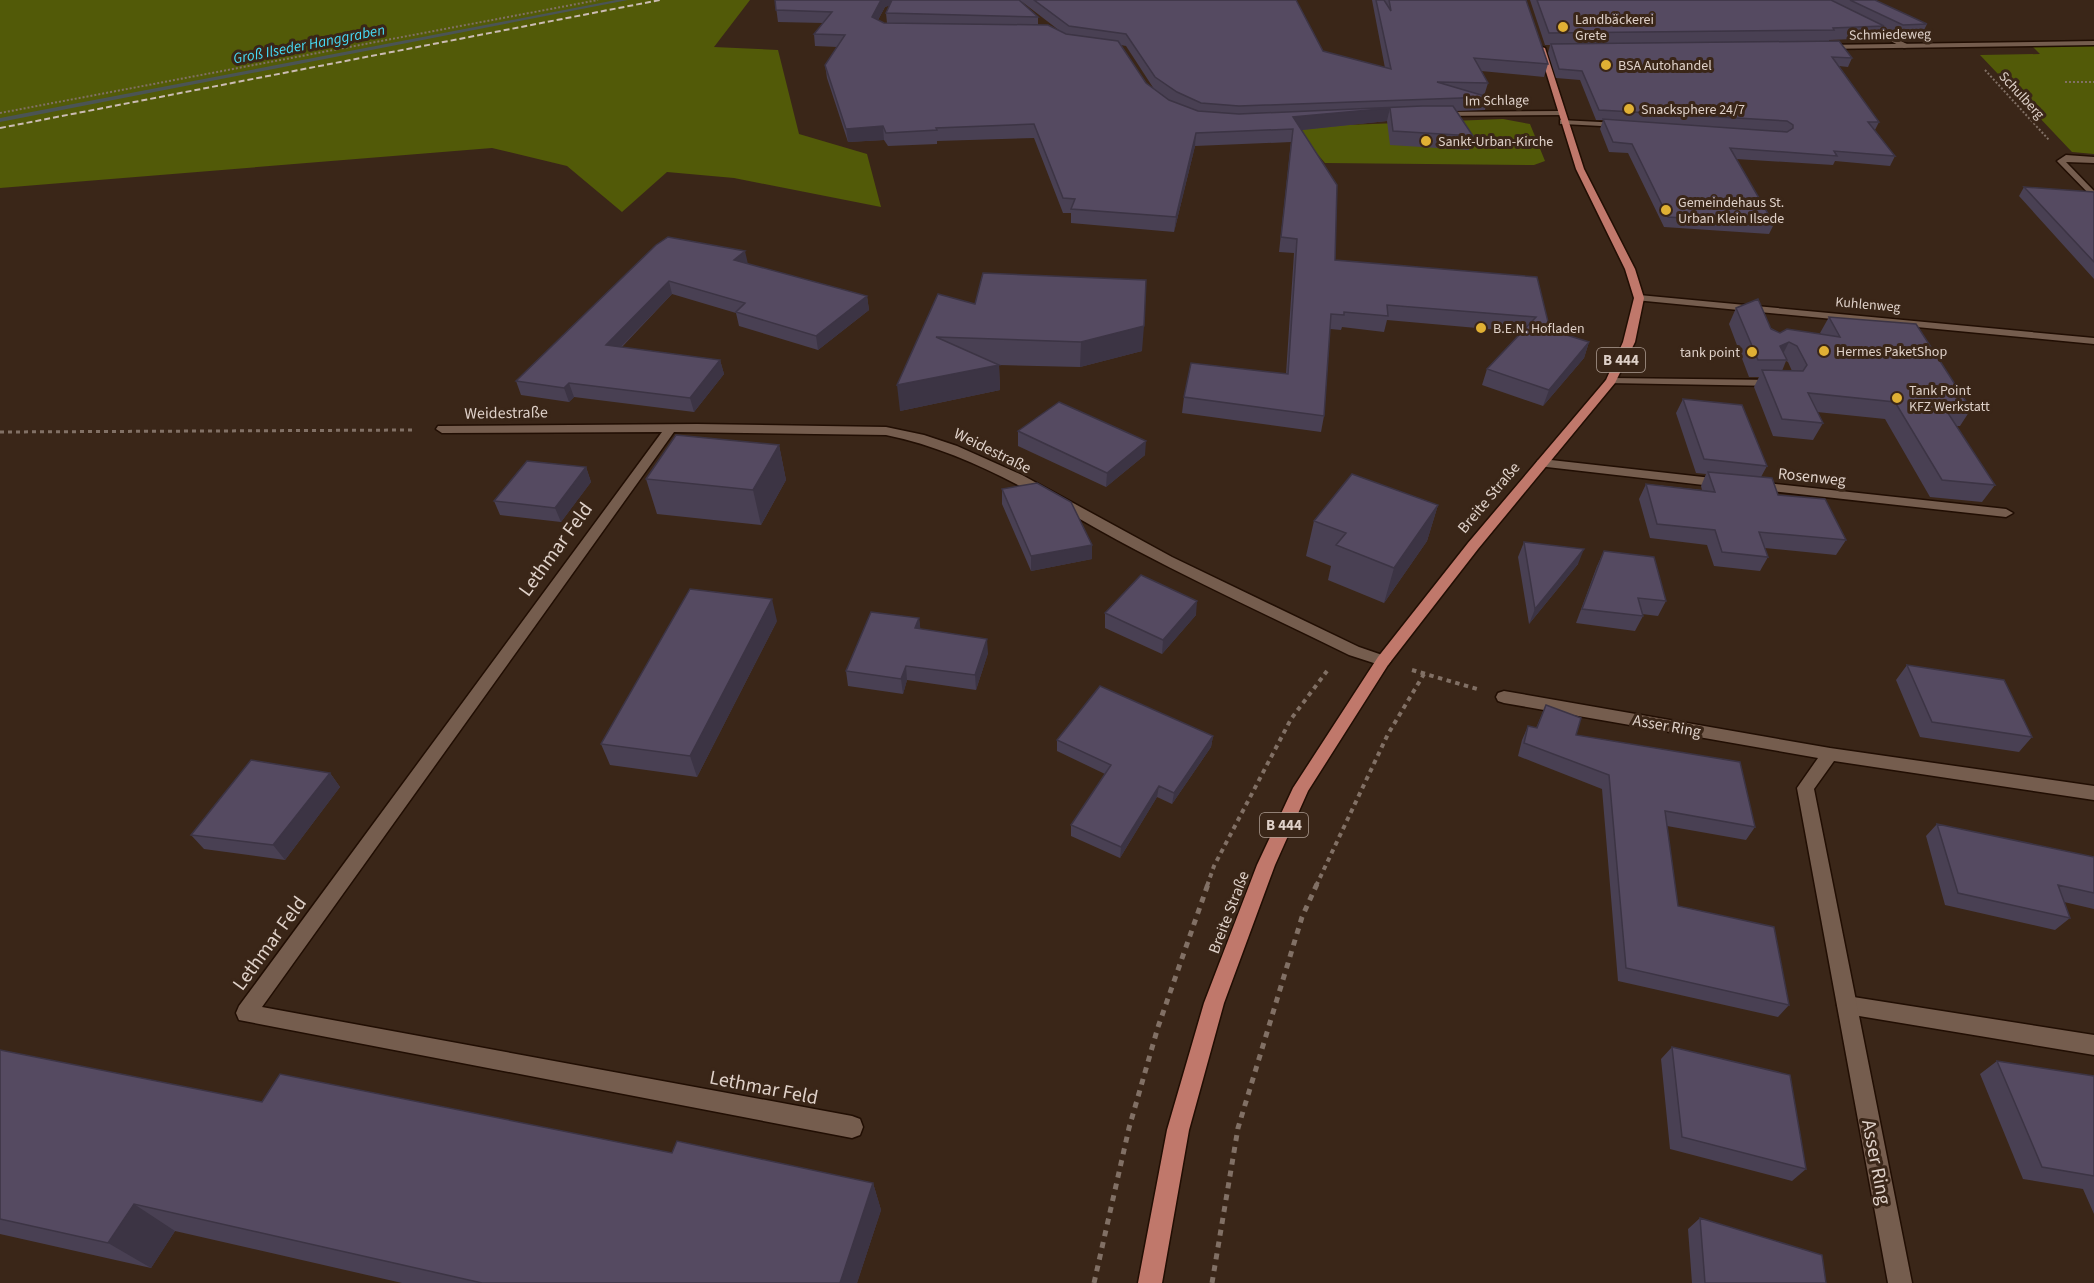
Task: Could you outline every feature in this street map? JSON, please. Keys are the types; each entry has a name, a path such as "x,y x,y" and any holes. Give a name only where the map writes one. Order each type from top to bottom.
{"main road":[{"path":"1544,46 1562,117 1580,169 1624,255 1639,298"},
{"name":"Breite Straße","path":"1150,1283 1178,1130 1214,1003 1266,865 1301,788 1383,661 1473,546 1611,381 1629,342 1639,298"}],"street":[{"path":"1854,20 1907,46"},
{"name":"Schmiedeweg","path":"1813,47 2094,43"},
{"name":"Im Schlage","path":"1430,114 1562,117 1632,126"},
{"path":"2094,160 2066,158 2061,160 2094,196"},
{"name":"Kuhlenweg","path":"1639,298 1758,313 2094,341"},
{"path":"1611,381 1790,383 1785,373"},
{"name":"Weidestraße","path":"442,429 671,428 886,431 916,435 963,451 1142,547 1354,651 1383,661"},
{"name":"Lethmar Feld","path":"671,428 246,1013 852,1127"},
{"name":"Rosenweg","path":"1542,463 2006,513"},
{"name":"Asser Ring","path":"1504,697 1830,753 2094,793"},
{"name":"Asser Ring","path":"1830,753 1805,788 1900,1283"},
{"path":"1846,1005 2094,1044"}],"path":[{"path":"0,113 598,0"},
{"name":"Schulberg","path":"1962,45 2066,158"},
{"path":"2065,82 2094,82"},
{"path":"0,432 442,429"},
{"path":"1383,661 1504,697"},
{"path":"1212,1283 1238,1128 1302,917 1368,773 1424,674"}],"green space":[{"path":"0,0 750,0 714,47 778,50 799,134 867,154 881,207 734,178 667,172 622,212 567,166 492,148 0,188"},
{"path":"2032,46 2094,46 2094,154 2072,152 1980,55 2040,54"},
{"path":"1503,119 1530,124 1545,161 1534,165 1325,163 1294,127"}],"building":[{"path":"775,0 881,0 872,17 884,23 1048,25 1066,34 1118,41 1146,83 1169,100 1198,111 1239,114 1422,106 1453,106 1473,136 1393,131 1390,108 1293,117 1337,185 1335,260 1537,277 1550,330 1589,342 1549,390 1487,369 1536,317 1387,305 1388,316 1344,312 1344,315 1331,314 1324,416 1184,397 1191,363 1288,374 1297,239 1281,237 1293,129 1196,133 1176,217 1071,209 1075,199 1063,198 1034,124 936,128 937,130 886,133 883,126 846,129 825,65 845,35 814,34 832,12 776,10"},
{"path":"892,0 1019,0 1038,17 886,13"},
{"path":"1034,0 1296,0 1323,51 1391,69 1376,0 1384,0 1391,11 1389,0 1526,0 1548,64 1474,58 1488,83 1437,82 1488,97 1239,106 1201,103 1177,92 1155,77 1126,34 1069,26"},
{"path":"1537,0 1831,0 1884,26 1833,28 1834,30 1549,33"},
{"path":"1850,0 1875,0 1927,24 1903,25"},
{"path":"1839,41 1852,58 1832,57 1879,122 1868,122 1895,156 1834,151 1837,156 1730,148 1774,224 1668,217 1632,144 1613,142 1603,119 1787,132 1793,128 1793,125 1787,121 1599,110 1582,71 1559,69 1551,44"},
{"path":"2024,187 2094,192 2094,262"},
{"path":"668,237 745,251 734,260 867,296 816,336 736,312 745,303 669,281 606,345 720,360 690,398 569,383 564,388 516,381 656,245"},
{"path":"983,273 1146,280 1144,326 1081,342 936,337 999,365 897,385 938,294 975,304"},
{"path":"1758,299 1771,329 1780,333 1787,329 1840,337 1829,317 1916,324 1971,409 1944,407 1995,485 1942,480 1895,402 1808,393 1823,423 1782,419 1762,370 1803,371 1807,365 1797,346 1789,342 1780,346 1787,360 1758,360 1736,308"},
{"path":"1683,399 1742,405 1767,466 1704,459"},
{"path":"1059,402 1146,441 1107,473 1018,431"},
{"path":"676,435 779,445 753,490 646,479"},
{"path":"527,461 586,467 555,508 494,501"},
{"path":"1708,472 1772,478 1778,495 1825,499 1846,540 1759,532 1768,557 1722,552 1715,530 1657,524 1646,484 1715,492"},
{"path":"1352,474 1438,505 1394,568 1336,545 1346,533 1314,521"},
{"path":"1037,483 1071,502 1092,545 1031,556 1002,489"},
{"path":"1524,542 1584,549 1535,609"},
{"path":"1604,551 1654,557 1666,601 1638,598 1643,616 1582,609"},
{"path":"1141,575 1197,601 1163,640 1105,613"},
{"path":"690,589 772,599 690,756 601,744"},
{"path":"871,612 919,618 915,628 987,639 975,675 906,666 901,679 846,671"},
{"path":"1907,665 2004,680 2032,737 1932,722"},
{"path":"1100,686 1213,736 1174,793 1159,786 1121,847 1071,825 1111,765 1057,740"},
{"path":"1546,705 1581,718 1576,735 1740,762 1755,827 1665,811 1678,906 1774,927 1789,1005 1626,968 1609,775 1524,743 1528,726 1537,728"},
{"path":"251,760 330,773 273,845 191,835"},
{"path":"1937,824 2094,857 2094,893 2058,885 2070,918 1958,893"},
{"path":"1672,1047 1790,1075 1806,1169 1682,1137"},
{"path":"0,1050 262,1102 280,1074 672,1153 677,1141 873,1183 840,1283 482,1283 134,1204 108,1243 0,1219"},
{"path":"1997,1061 2094,1076 2094,1176 2042,1167"},
{"path":"1700,1218 1822,1255 1826,1283 1705,1283"}],"waterway":[{"name":"Groß Ilseder Hanggraben","path":"0,120 625,0"}],"railway":[{"path":"0,128 660,0"}],"place":[{"name":"Landbäckerei Grete","path":"1563,27"},
{"name":"BSA Autohandel","path":"1606,65"},
{"name":"Snacksphere 24/7","path":"1629,109"},
{"name":"Sankt-Urban-Kirche","path":"1426,141"},
{"name":"Gemeindehaus St. Urban Klein Ilsede","path":"1666,210"},
{"name":"B.E.N. Hofladen","path":"1481,328"},
{"name":"Hermes PaketShop","path":"1824,351"},
{"name":"tank point","path":"1752,352"},
{"name":"Tank Point KFZ Werkstatt","path":"1897,398"}]}
